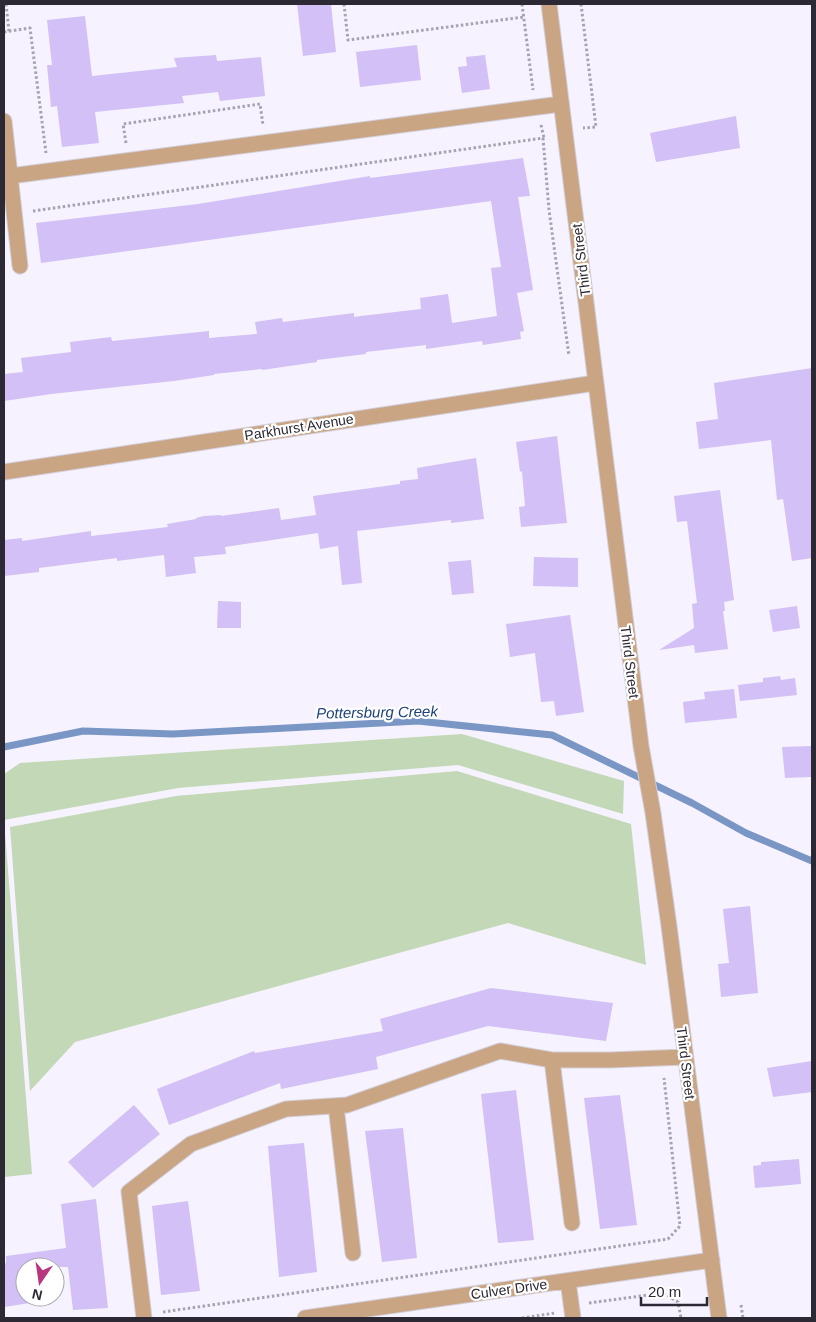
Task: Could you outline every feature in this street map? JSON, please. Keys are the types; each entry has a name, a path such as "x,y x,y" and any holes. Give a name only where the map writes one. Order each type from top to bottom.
{"street":[{"name":"Third Street","path":"549,4 641,746 653,813 719,1318"},
{"path":"10,176 561,104"},
{"path":"4,121 20,266"},
{"name":"Parkhurst Avenue","path":"4,472 595,383"},
{"path":"144,1318 129,1192 191,1144 286,1109 347,1105 500,1051 552,1060 685,1057"},
{"path":"552,1060 572,1223"},
{"path":"336,1106 353,1253"},
{"name":"Culver Drive","path":"306,1318 712,1260"},
{"path":"568,1281 573,1318"}],"path":[{"path":"6,4 9,31"},
{"path":"344,4 348,40 524,17"},
{"path":"522,4 543,138 549,210 569,356"},
{"path":"14,214 543,138 565,130 596,127 580,4"},
{"path":"4,32 30,28 46,157"},
{"path":"126,145 123,124 260,104 264,129"},
{"path":"164,1312 668,1239 680,1226 664,1078"},
{"path":"583,1303 663,1293 678,1302 681,1318"},
{"path":"741,1305 743,1318"},
{"path":"522,1318 556,1313"}],"green space":[{"path":"462,734 624,781 623,814 458,765 178,788 4,820 4,774 20,763"},
{"path":"457,771 631,824 646,965 508,923 75,1042 30,1091 10,827 176,796"},
{"path":"4,820 32,1174 4,1177"}],"building":[{"path":"297,4 331,4 336,52 303,56"},
{"path":"85,16 92,76 177,67 174,58 216,55 217,61 261,57 265,96 220,101 218,92 182,96 184,103 95,112 99,143 62,147 57,106 51,107 47,65 52,65 47,20"},
{"path":"417,45 421,80 360,87 356,52"},
{"path":"485,55 490,89 462,93 458,67 467,66 466,57"},
{"path":"736,116 740,148 656,162 650,133"},
{"path":"523,158 530,196 518,197 533,290 517,293 524,331 520,332 521,339 483,345 482,341 426,349 426,345 366,352 366,354 317,360 317,362 262,370 214,374 174,381 4,401 4,374 23,372 21,358 71,352 70,342 111,337 112,341 209,331 209,338 257,334 255,322 282,318 283,322 354,313 354,317 421,309 420,298 448,294 452,323 497,316 491,268 501,267 491,201 41,263 36,223 198,204 370,176 370,178"},
{"path":"812,368 812,558 792,561 783,499 777,500 771,440 699,449 696,422 718,419 714,383"},
{"path":"557,436 567,523 521,527 519,507 525,506 522,471 520,472 516,442"},
{"path":"476,458 484,519 451,523 451,520 357,531 362,583 342,585 338,546 320,549 318,533 225,547 226,554 194,557 196,573 166,577 164,555 117,561 117,558 39,568 39,572 4,576 4,540 22,538 22,541 91,531 91,536 168,527 167,524 204,516 221,516 279,508 281,520 316,515 313,496 400,484 400,481 418,479 417,468"},
{"path":"720,490 734,600 724,602 725,611 723,611 728,649 695,653 694,645 659,650 694,628 692,604 697,603 687,521 677,522 674,496"},
{"path":"534,557 578,558 578,587 533,586"},
{"path":"471,560 474,593 452,595 448,562"},
{"path":"218,601 241,602 241,628 217,628"},
{"path":"797,606 800,628 773,632 769,610"},
{"path":"570,615 584,712 556,716 554,701 541,702 535,653 510,657 506,624"},
{"path":"780,676 781,680 795,678 797,695 740,701 738,685 763,682 763,678"},
{"path":"734,689 737,718 685,723 683,702 705,699 704,692"},
{"path":"812,746 812,777 785,778 782,747"},
{"path":"750,906 758,993 721,997 718,964 729,963 723,909"},
{"path":"491,988 613,1003 606,1041 488,1026 376,1057 378,1069 281,1089 280,1083 169,1125 157,1089 254,1051 255,1053 383,1031 380,1019"},
{"path":"812,1061 812,1092 773,1097 767,1068"},
{"path":"516,1090 534,1240 498,1243 481,1094"},
{"path":"620,1095 637,1225 600,1229 584,1098"},
{"path":"134,1105 160,1134 93,1188 68,1162"},
{"path":"403,1128 417,1258 382,1262 365,1131"},
{"path":"304,1143 317,1272 279,1277 268,1146"},
{"path":"799,1159 801,1184 755,1188 753,1166 761,1165 761,1162"},
{"path":"96,1199 108,1308 73,1310 65,1257 15,1257 15,1305 4,1307 4,1264 6,1263 6,1256 66,1248 61,1204"},
{"path":"188,1201 200,1291 161,1295 152,1206"}],"waterway":[{"name":"Pottersburg Creek","path":"4,747 83,731 173,734 418,721 552,735 692,803 746,833 812,861"}]}
